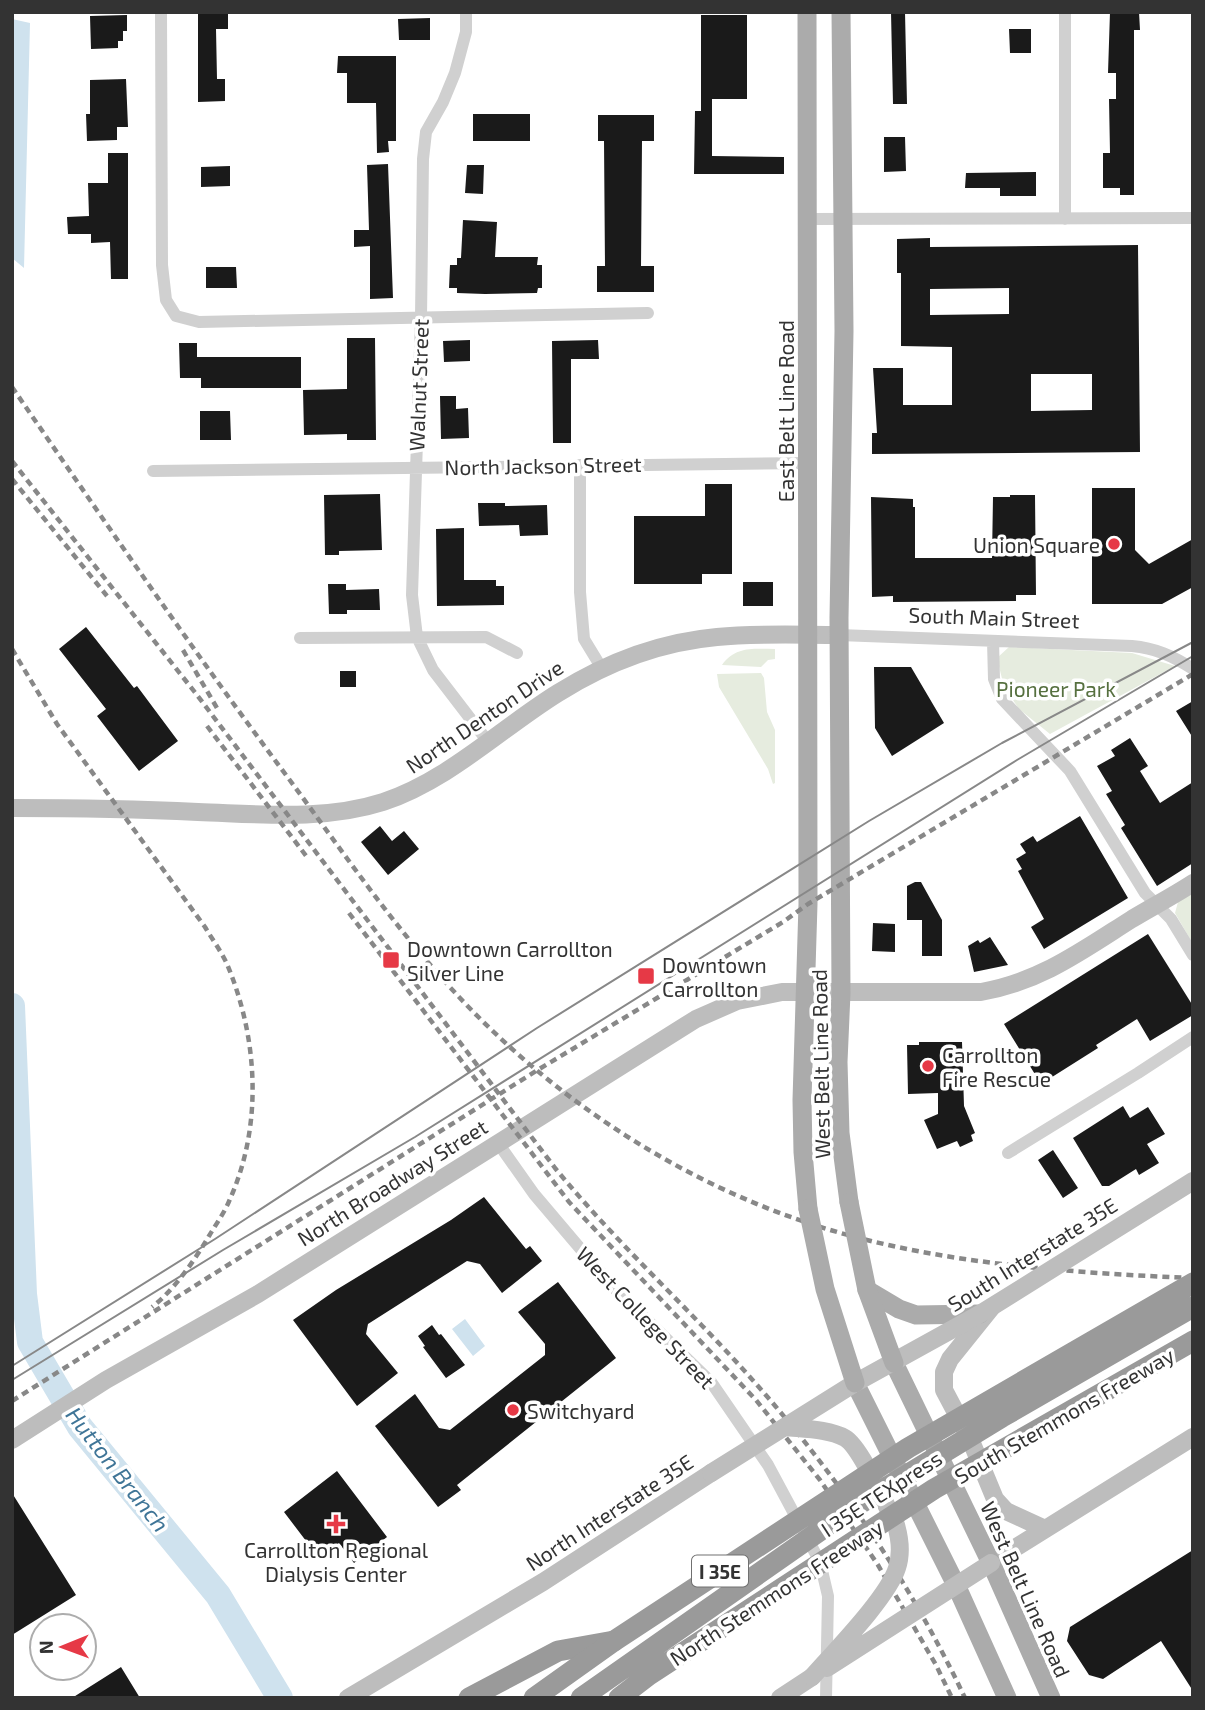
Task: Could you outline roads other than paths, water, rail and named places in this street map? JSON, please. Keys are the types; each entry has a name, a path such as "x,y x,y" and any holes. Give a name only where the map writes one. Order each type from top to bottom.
{"highway":[{"name":"I 35E","path":"534,1698 614,1641 908,1448 1193,1283"},
{"name":"I 35E TEXpress","path":"581,1698 851,1509 1002,1416 1193,1307"},
{"name":"South Stemmons Freeway","path":"934,1489 1193,1341"},
{"name":"North Stemmons Freeway","path":"619,1698 649,1675 934,1489"},
{"path":"469,1698 558,1651 614,1641"}],"main road":[{"name":"East Belt Line Road","path":"807,12 808,809"},
{"path":"839,635 844,219 841,12"},
{"name":"West Belt Line Road","path":"839,635 841,993 838,1062 841,1133 851,1216 867,1290 894,1363 991,1563 1051,1698"},
{"name":"West Belt Line Road","path":"808,809 807,992 802,1136 808,1209 814,1243 832,1317 855,1383 956,1585 1007,1698"},
{"path":"867,1290 899,1309 916,1315 987,1310"}],"street":[{"path":"161,12 162,265 166,300 176,316 199,322 648,313"},
{"name":"Walnut Street","path":"466,12 466,32 455,73 426,132 423,159 412,595 417,637 433,670 489,743"},
{"path":"1065,12 1065,219"},
{"path":"808,219 1193,218"},
{"name":"North Jackson Street","path":"153,471 807,463"},
{"path":"580,465 580,592 584,639 601,667"},
{"name":"South Main Street","path":"808,635 1132,646 1159,651 1193,669"},
{"name":"North Denton Drive","path":"12,808 289,816 379,803 411,792 489,743 556,694 601,667 697,640 808,635"},
{"path":"300,638 486,638 517,653"},
{"path":"993,640 994,679 1002,699 1070,771 1145,893 1171,919 1193,954"},
{"name":"North Broadway Street","path":"17,1437 106,1380 258,1294 696,1019 737,1001 761,995 807,992 981,992 1009,987 1031,979 1084,950 1193,883"},
{"path":"1008,1153 1193,1037"},
{"name":"West College Street","path":"498,1143 534,1194 612,1286 711,1382 768,1465 820,1562 828,1596 826,1698"},
{"name":"South Interstate 35E","path":"894,1363 987,1310 1193,1181"},
{"path":"987,1310 950,1359 944,1372 944,1390 971,1441 995,1499 1006,1511 1045,1529"},
{"name":"North Interstate 35E","path":"348,1698 543,1582 855,1383 894,1363"},
{"path":"785,1427 825,1432 849,1440 864,1464 900,1537 900,1557 893,1579 812,1677"},
{"path":"780,1698 1193,1437"}],"water":[{"path":"12,19 30,23 24,268 12,258"},
{"path":"465,1319 485,1346 473,1356 452,1329"}],"waterway":[{"name":"Hutton Branch","path":"12,1006 24,1294 30,1342 80,1427 218,1595 280,1698"}],"tram line":[{"path":"12,1366 215,1239 537,1028 869,821 1002,743 1193,642"},
{"path":"12,1380 223,1250 415,1137 1017,760 1193,656"}],"railway":[{"path":"12,387 218,682 386,910 427,961 487,1026 574,1100 621,1133 670,1162 721,1188 827,1229 871,1241 962,1259 1055,1270 1193,1278"},
{"path":"12,461 197,695 555,1168 640,1262 729,1354 830,1474 889,1560 942,1651 965,1698"},
{"path":"12,479 107,596"},
{"path":"12,649 57,724 205,927 227,964 245,1022 250,1051 252,1112 241,1171 226,1209 197,1255 176,1283 152,1307"},
{"path":"183,650 217,708"},
{"path":"12,1401 536,1071 783,922 808,904 1193,674"},
{"path":"207,726 307,857"},
{"path":"349,913 569,1202 756,1400 820,1480 878,1565 952,1698"}],"place":[{"name":"Union Square","path":"1114,544"},
{"name":"Downtown Carrollton Silver Line","path":"391,960"},
{"name":"Downtown Carrollton","path":"646,976"},
{"name":"Carrollton Fire Rescue","path":"928,1066"},
{"name":"Switchyard","path":"513,1410"},
{"name":"Carrollton Regional Dialysis Center","path":"336,1524"}],"park label":[{"name":"Pioneer Park","path":"1056,688"}]}
